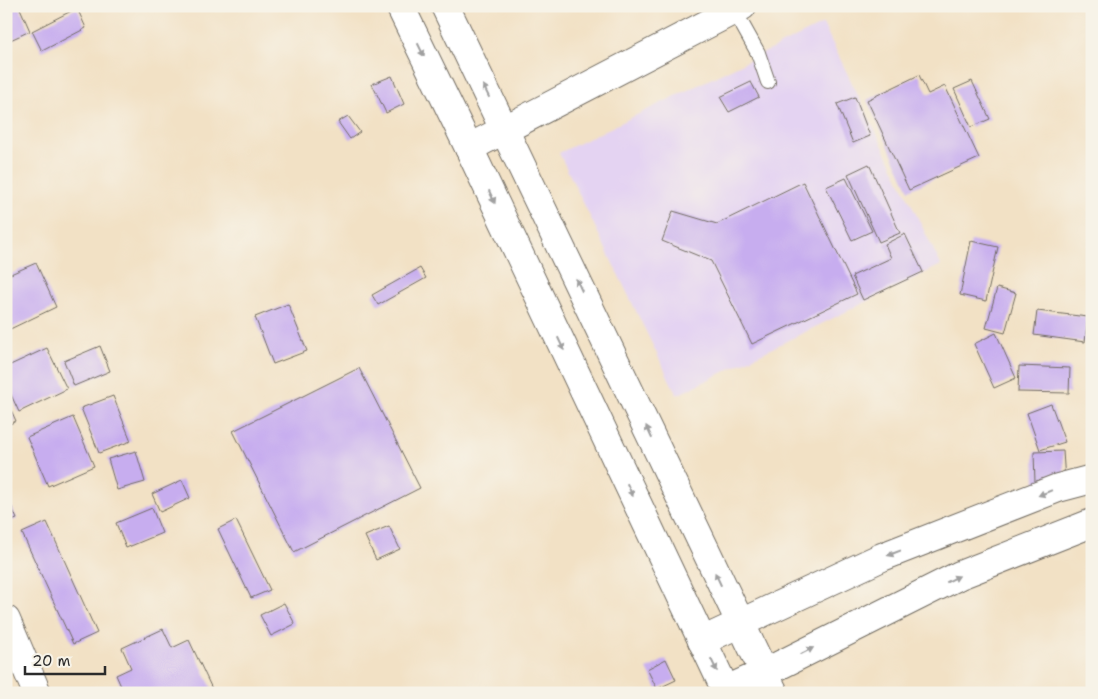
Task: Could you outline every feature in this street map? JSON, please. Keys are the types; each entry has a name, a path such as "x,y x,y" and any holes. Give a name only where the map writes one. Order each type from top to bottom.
{"street":[{"path":"400,6 726,691 769,683 960,575 1092,523"},
{"path":"445,6 769,683"},
{"path":"469,148 738,8"},
{"path":"702,641 882,558 1058,488 1092,479"},
{"path":"6,620 37,693"}],"lane":[{"path":"738,8 758,53 768,82"}],"shaded area":[{"path":"823,24 941,265 677,395 559,153"}],"building":[{"path":"6,6 19,6 30,31 6,42"},
{"path":"77,8 86,28 42,51 32,31"},
{"path":"919,75 928,94 945,86 979,158 909,190 867,100"},
{"path":"392,76 404,104 386,113 372,84"},
{"path":"972,81 990,119 971,127 954,89"},
{"path":"751,82 759,97 729,112 720,97"},
{"path":"855,97 870,136 853,143 837,104"},
{"path":"348,116 360,132 350,139 338,122"},
{"path":"869,164 900,233 879,242 848,174"},
{"path":"846,178 872,231 852,240 826,187"},
{"path":"803,182 857,294 752,344 711,261 662,241 673,211 717,224"},
{"path":"905,234 923,272 863,300 852,276 891,258 885,244"},
{"path":"971,241 998,247 986,301 960,295"},
{"path":"36,263 56,307 6,331 6,276"},
{"path":"420,268 426,278 378,305 372,295"},
{"path":"997,288 1016,293 1005,333 986,328"},
{"path":"288,304 307,351 273,364 255,317"},
{"path":"1037,311 1088,317 1085,342 1034,335"},
{"path":"996,333 1016,378 994,388 974,344"},
{"path":"100,346 110,371 74,386 64,361"},
{"path":"47,348 67,389 19,412 6,384 6,367"},
{"path":"1019,366 1070,368 1069,393 1018,392"},
{"path":"359,368 420,488 294,552 233,431"},
{"path":"113,396 131,441 99,453 81,408"},
{"path":"6,399 16,421 6,426"},
{"path":"1051,404 1065,442 1040,450 1027,413"},
{"path":"73,417 94,466 48,486 27,437"},
{"path":"136,451 145,482 117,490 108,459"},
{"path":"1063,451 1065,481 1035,483 1034,452"},
{"path":"182,480 190,498 160,512 152,494"},
{"path":"6,494 17,519 6,523"},
{"path":"152,508 162,533 126,548 116,523"},
{"path":"236,520 270,590 251,598 218,529"},
{"path":"47,522 97,633 73,644 22,533"},
{"path":"389,526 400,549 376,560 365,536"},
{"path":"284,603 295,624 271,636 260,615"},
{"path":"163,629 172,648 189,640 214,693 124,693 116,675 131,668 122,648"},
{"path":"666,659 676,680 657,689 647,669"}]}
